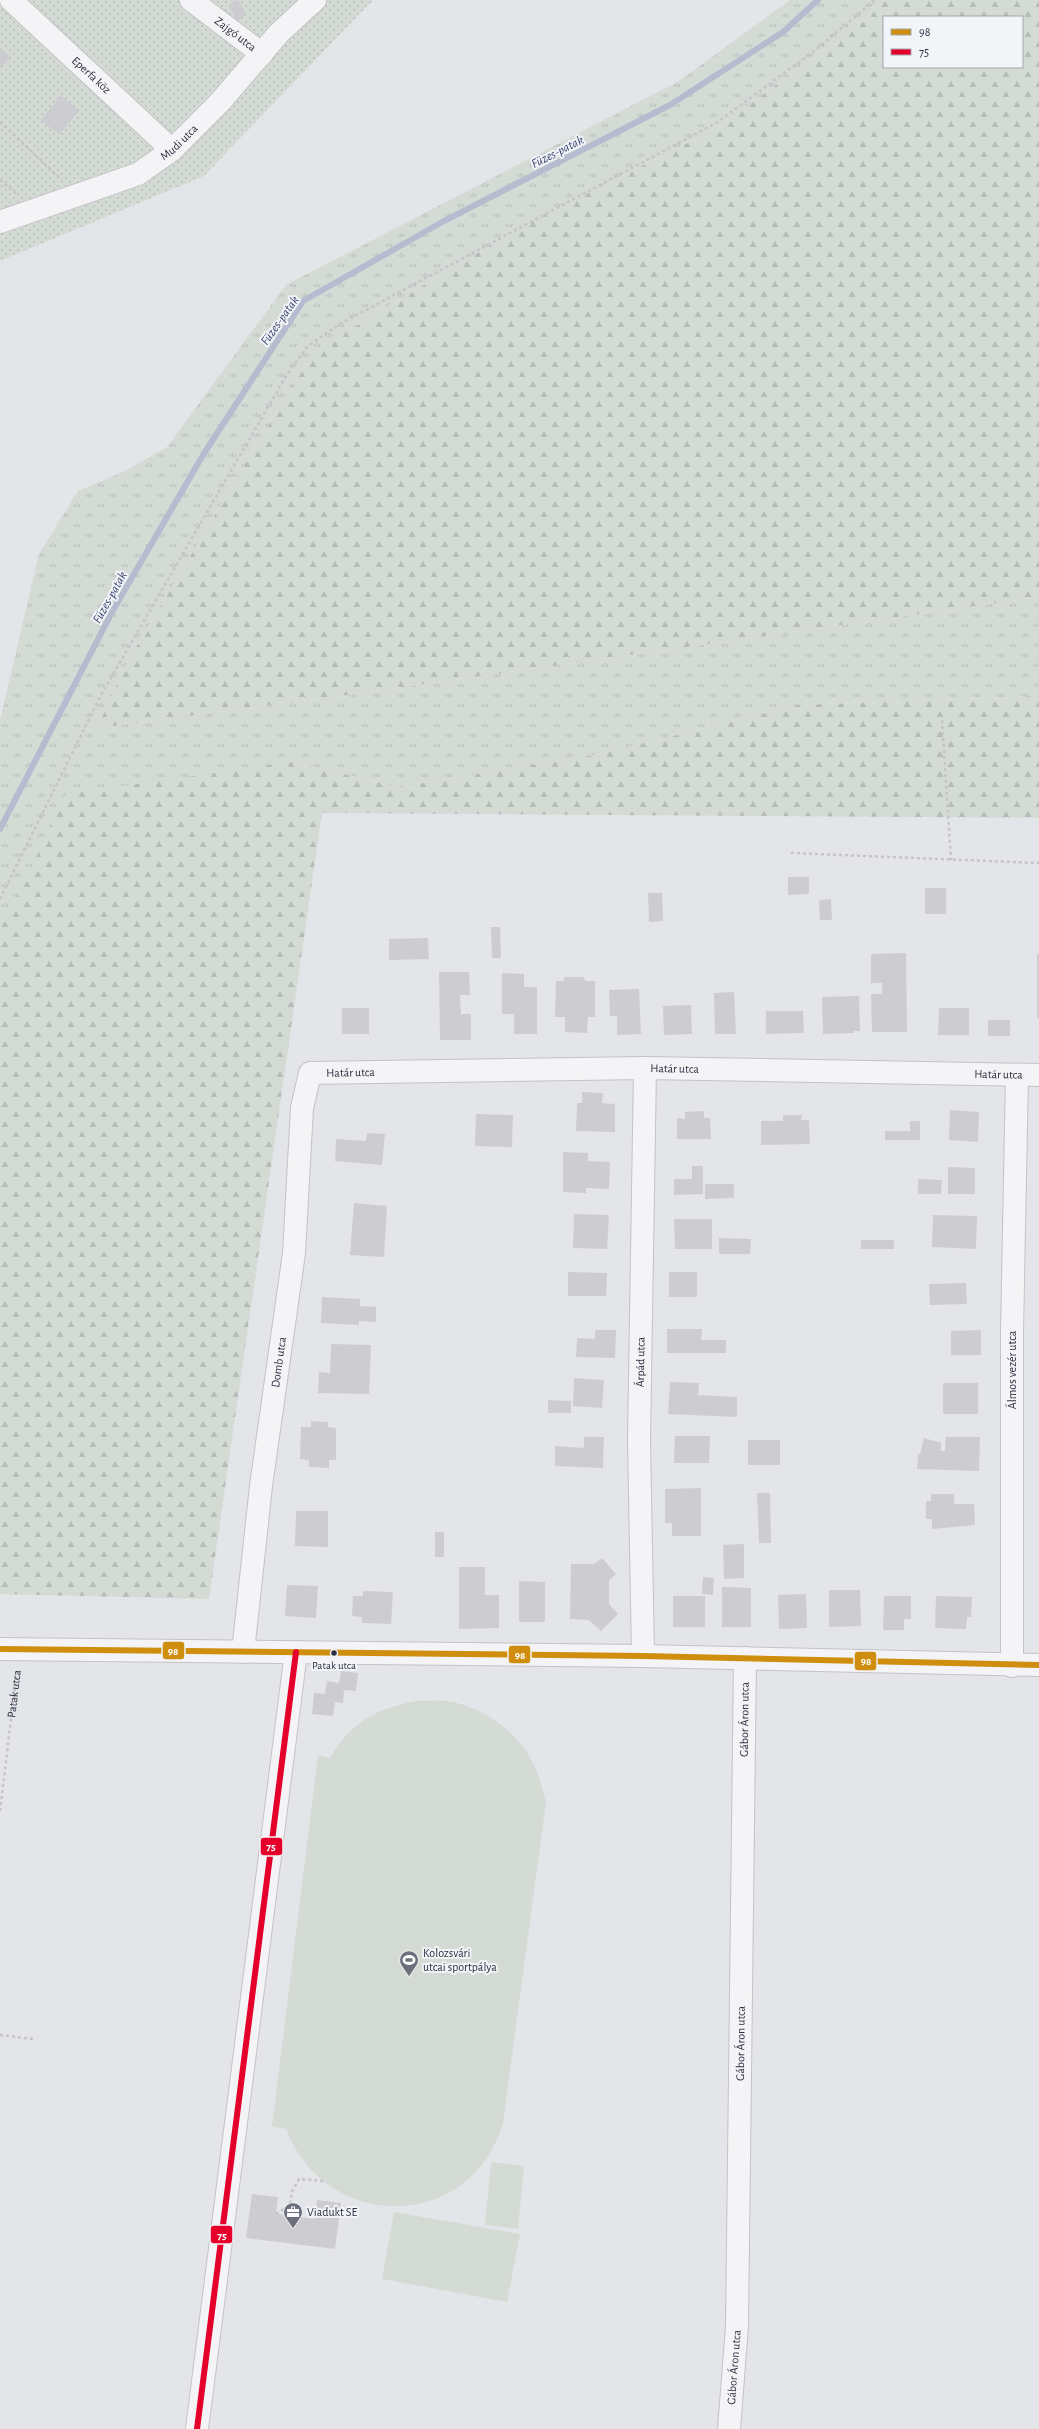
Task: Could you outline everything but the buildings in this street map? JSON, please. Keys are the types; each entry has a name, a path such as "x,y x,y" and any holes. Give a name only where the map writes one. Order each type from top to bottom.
{"street":[{"name":"Eperfa köz","path":"11,0 172,150"},
{"name":"Zajgó utca","path":"191,0 262,54"},
{"name":"Mudi utca","path":"0,222 138,174 172,150 220,102 280,33 315,0"},
{"name":"Határ utca","path":"310,1073 646,1068 1039,1075"},
{"name":"Árpád utca","path":"643,1656 639,1440 646,1068"},
{"name":"Domb utca","path":"243,1652 261,1486 294,1252 302,1108 310,1073"},
{"name":"Álmos vezér utca","path":"1012,1666 1012,1332 1017,1075"},
{"path":"10,1649 643,1656 1012,1666 1039,1665"},
{"path":"197,2429 296,1652"},
{"name":"Gábor Áron utca","path":"729,2429 737,2318 745,1658"}],"path":[{"path":"0,899 101,694 286,376 307,347 338,325 716,123 813,52 875,0"},
{"path":"0,122 78,195"},
{"path":"942,720 950,860"},
{"path":"792,853 1039,863"},
{"name":"Patak utca","path":"0,1811 10,1649"},
{"path":"0,2035 33,2039"},
{"path":"276,2214 290,2205 292,2191 299,2179 324,2181"}],"green space":[{"path":"0,0 373,0 204,176 0,261"},
{"path":"790,0 884,0 862,23 717,128 521,227 312,352 129,659 97,728 369,692 1039,597 1039,696 798,705 600,754 398,787 293,762 0,926 0,720 39,554 78,491 125,471 167,447 286,285 679,81"},
{"path":"884,0 1039,0 1039,597 369,692 97,728 129,659 312,352 521,227 717,128 862,23"},
{"path":"1039,696 1039,818 322,813 209,1599 0,1594 0,926 6,921 66,794 293,762 398,787 600,754 798,705"},
{"path":"416,1701 447,1701 460,1704 472,1708 496,1721 517,1739 532,1761 546,1802 503,2123 486,2159 461,2185 431,2201 398,2206 364,2202 332,2187 305,2163 286,2129 272,2126 318,1755 330,1758 347,1735 366,1719 389,1708"},
{"path":"491,2162 524,2166 518,2229 485,2225"},
{"path":"394,2212 520,2234 507,2302 382,2279"}],"waterway":[{"name":"Füzes-patak","path":"0,829 112,612 203,455 303,301 444,221 670,105 783,32 818,0"}],"transit line":[{"name":"98","path":"0,1649 643,1656 1039,1665"},
{"name":"75","path":"197,2429 296,1652"}],"place":[{"name":"Patak utca","path":"334,1653"},
{"name":"Kolozsvári utcai sportpálya","path":"409,1977"},
{"name":"Viadukt SE","path":"293,2229"}]}
